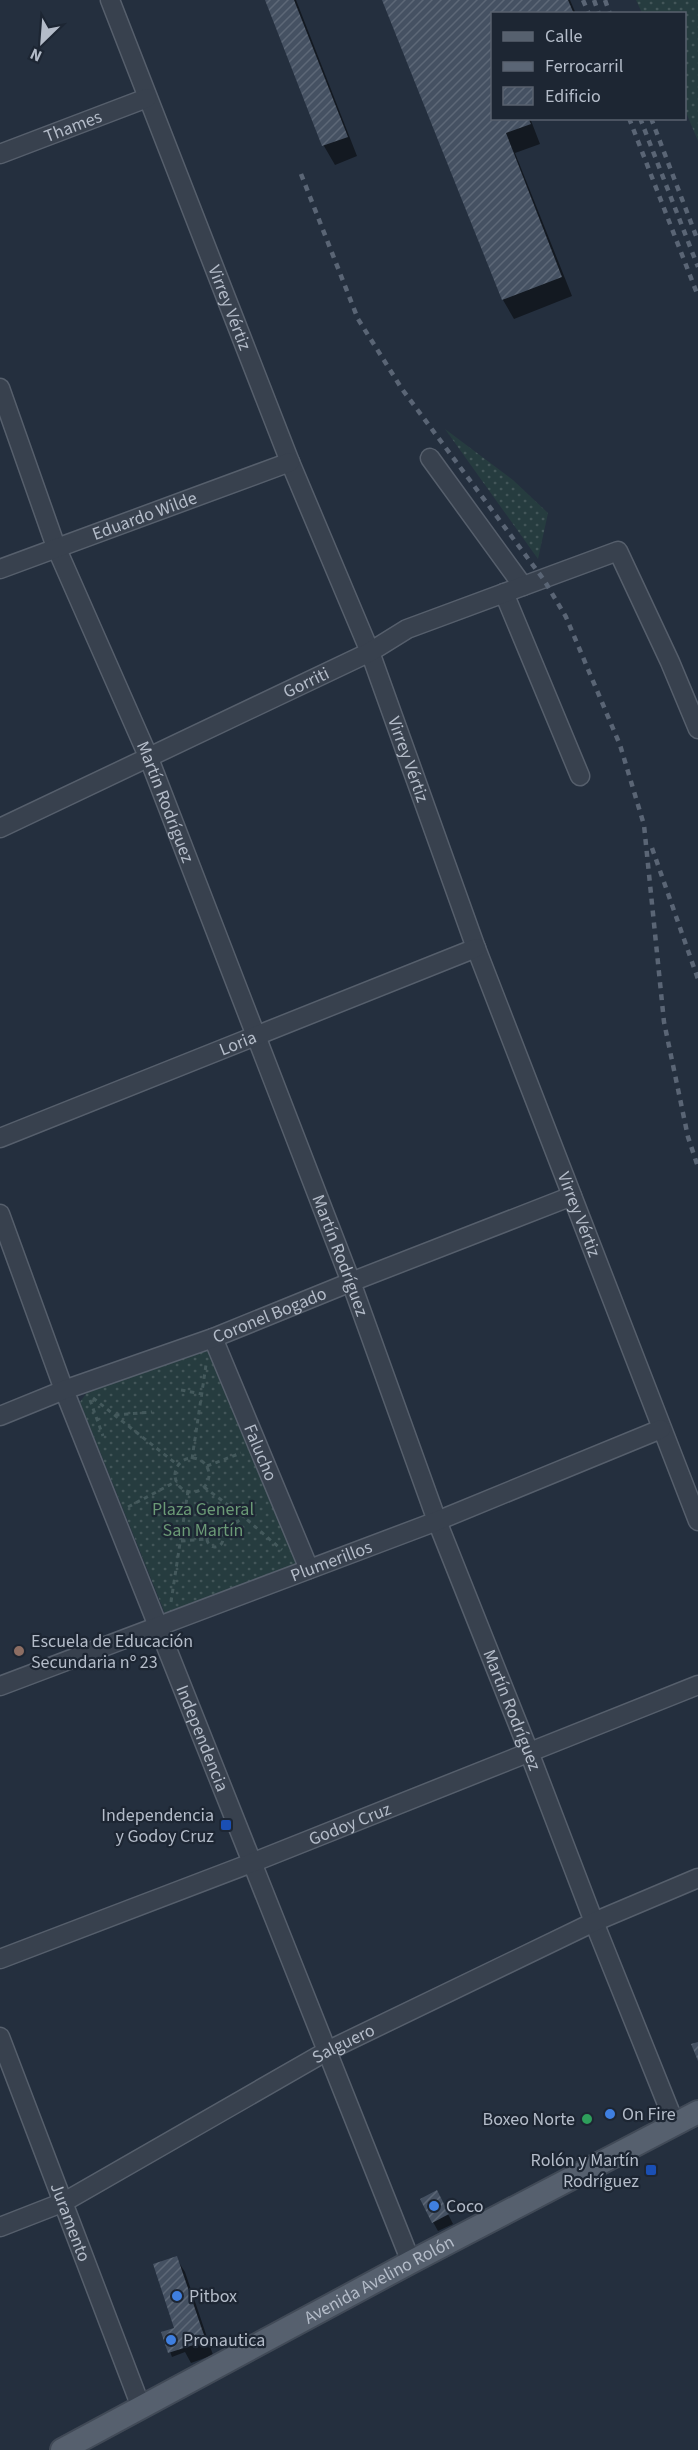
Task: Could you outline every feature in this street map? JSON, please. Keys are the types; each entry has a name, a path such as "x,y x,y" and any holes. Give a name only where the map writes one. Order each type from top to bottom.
{"main road":[{"name":"Avenida Avelino Rolón","path":"62,2450 411,2262 698,2112"}],"street":[{"name":"Virrey Vértiz","path":"110,0 290,462 370,652 476,948 698,1521"},
{"name":"Thames","path":"0,154 147,98"},
{"name":"Martín Rodríguez","path":"0,388 56,547 148,756 351,1282 437,1521 675,2124"},
{"path":"430,459 523,586"},
{"name":"Eduardo Wilde","path":"0,569 290,462"},
{"name":"Gorriti","path":"0,828 370,652 407,629 618,551 670,662 698,729"},
{"path":"504,592 580,776"},
{"name":"Loria","path":"0,1138 476,948"},
{"name":"Coronel Bogado","path":"0,1416 64,1390 213,1338 572,1196"},
{"name":"Independencia","path":"0,1214 64,1390 164,1618 254,1862 411,2262"},
{"name":"Falucho","path":"213,1338 309,1569"},
{"name":"Plumerillos","path":"0,1686 164,1618 309,1569 437,1521 661,1429"},
{"name":"Godoy Cruz","path":"0,1959 254,1862 698,1685"},
{"name":"Salguero","path":"0,2227 64,2202 327,2051 594,1922 698,1878"},
{"name":"Juramento","path":"0,2037 141,2407"}],"path":[{"path":"192,1459 206,1357"},
{"path":"84,1383 89,1395 178,1466"},
{"path":"181,1390 202,1394"},
{"path":"114,1415 152,1412"},
{"path":"207,1467 247,1450"},
{"path":"192,1459 198,1459 207,1467 209,1477 204,1487 199,1491 183,1490 177,1481 178,1466 192,1459"},
{"path":"127,1507 177,1481"},
{"path":"204,1487 285,1552"},
{"path":"164,1618 181,1541 188,1491"},
{"path":"181,1541 207,1539 213,1531 221,1533 244,1517"},
{"path":"207,1539 211,1546 219,1546 224,1540 221,1533"}],"green space":[{"path":"636,0 698,0 698,141 686,112 686,12 642,12"},
{"path":"445,429 513,480 548,513 538,559"},
{"name":"Plaza General San Martín","path":"208,1350 298,1567 166,1616 80,1402 88,1391"}],"building":[{"path":"265,0 294,0 348,137 322,146"},
{"path":"382,0 568,0 573,12 491,12 491,120 529,120 531,124 506,133 562,277 502,300"},
{"path":"698,2042 698,2061 691,2044"},
{"name":"Coco","path":"437,2190 449,2214 432,2223 420,2199"},
{"name":"Pitbox","path":"177,2256 206,2341 168,2353 161,2332 174,2328 153,2264"}],"railway":[{"path":"583,0 588,12"},
{"path":"594,0 598,12"},
{"path":"605,0 609,12"},
{"path":"630,120 698,296"},
{"path":"641,120 698,267"},
{"path":"652,120 698,241"},
{"path":"301,174 358,319 402,389 544,580 566,617 620,745 644,825 664,1022 688,1137 698,1167"},
{"path":"652,848 698,979"}],"place":[{"name":"Escuela de Educación Secundaria nº 23","path":"19,1651"},
{"name":"Independencia y Godoy Cruz","path":"226,1825"},
{"name":"On Fire","path":"610,2114"},
{"name":"Boxeo Norte","path":"587,2119"},
{"name":"Rolón y Martín Rodríguez","path":"651,2170"},
{"name":"Coco","path":"434,2206"},
{"name":"Pitbox","path":"177,2296"},
{"name":"Pronautica","path":"171,2340"}]}
